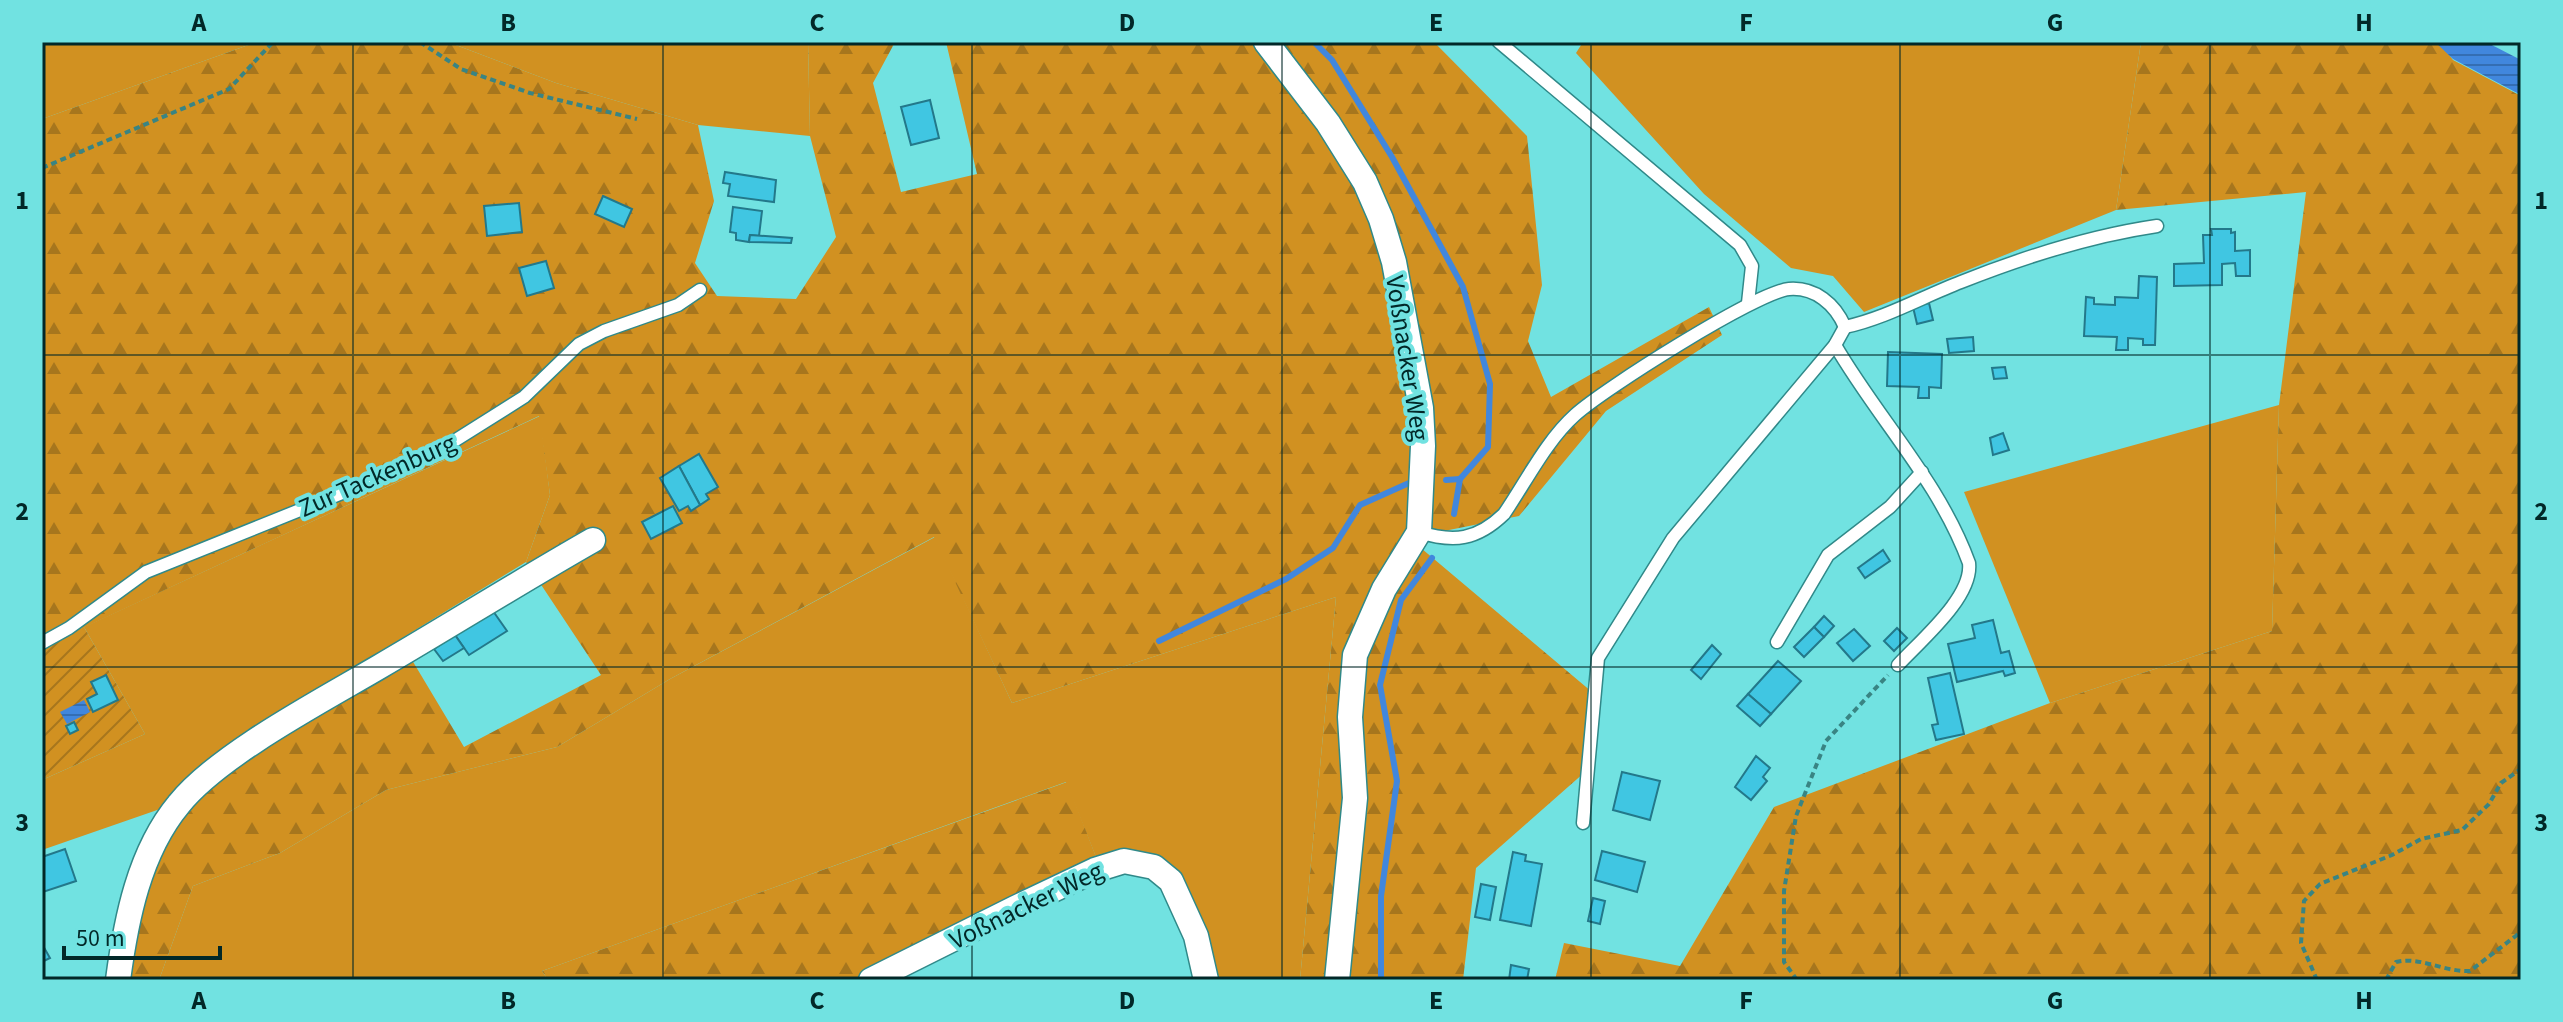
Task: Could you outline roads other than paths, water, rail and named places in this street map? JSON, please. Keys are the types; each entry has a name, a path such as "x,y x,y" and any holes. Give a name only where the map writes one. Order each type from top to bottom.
{"street":[{"name":"Voßnacker Weg","path":"1266,42 1328,123 1365,182 1381,219 1394,262 1421,408 1423,446 1419,532 1373,611 1355,655 1350,717 1356,787 1337,980"},
{"path":"118,980 125,931 143,872 158,837 179,804 227,762 328,697 593,540"},
{"name":"Voßnacker Weg","path":"871,980 1095,870 1124,861 1140,861 1164,873 1185,906 1206,980"}],"lane":[{"path":"1499,42 1740,245 1752,266 1748,303"},
{"path":"1583,823 1598,658 1673,538 1835,345 1845,327 1877,318 1961,282 2099,234 2157,226"},
{"path":"1419,532 1443,540 1476,537 1504,514 1573,416 1612,386 1748,303 1788,289 1812,292 1835,309 1845,327"},
{"name":"Zur Tackenburg","path":"42,643 69,628 146,572 362,485 451,443 524,397 579,344 604,331 678,305 700,290"},
{"path":"1835,345 1864,393 1922,472 1965,551 1971,576 1960,597 1898,665"},
{"path":"1777,642 1828,555 1898,499 1922,472"}],"water":[{"path":"2435,42 2486,42 2521,60 2521,95 2453,59"},
{"path":"84,700 90,712 67,724 60,712"}],"waterway":[{"path":"1314,42 1332,60 1392,157 1463,287 1490,384 1488,447 1460,479 1454,514"},
{"path":"1446,480 1460,479"},
{"path":"1159,641 1286,579 1333,548 1360,505 1409,483"},
{"path":"1381,980 1381,896 1397,781 1380,685 1401,600 1432,558"}]}
